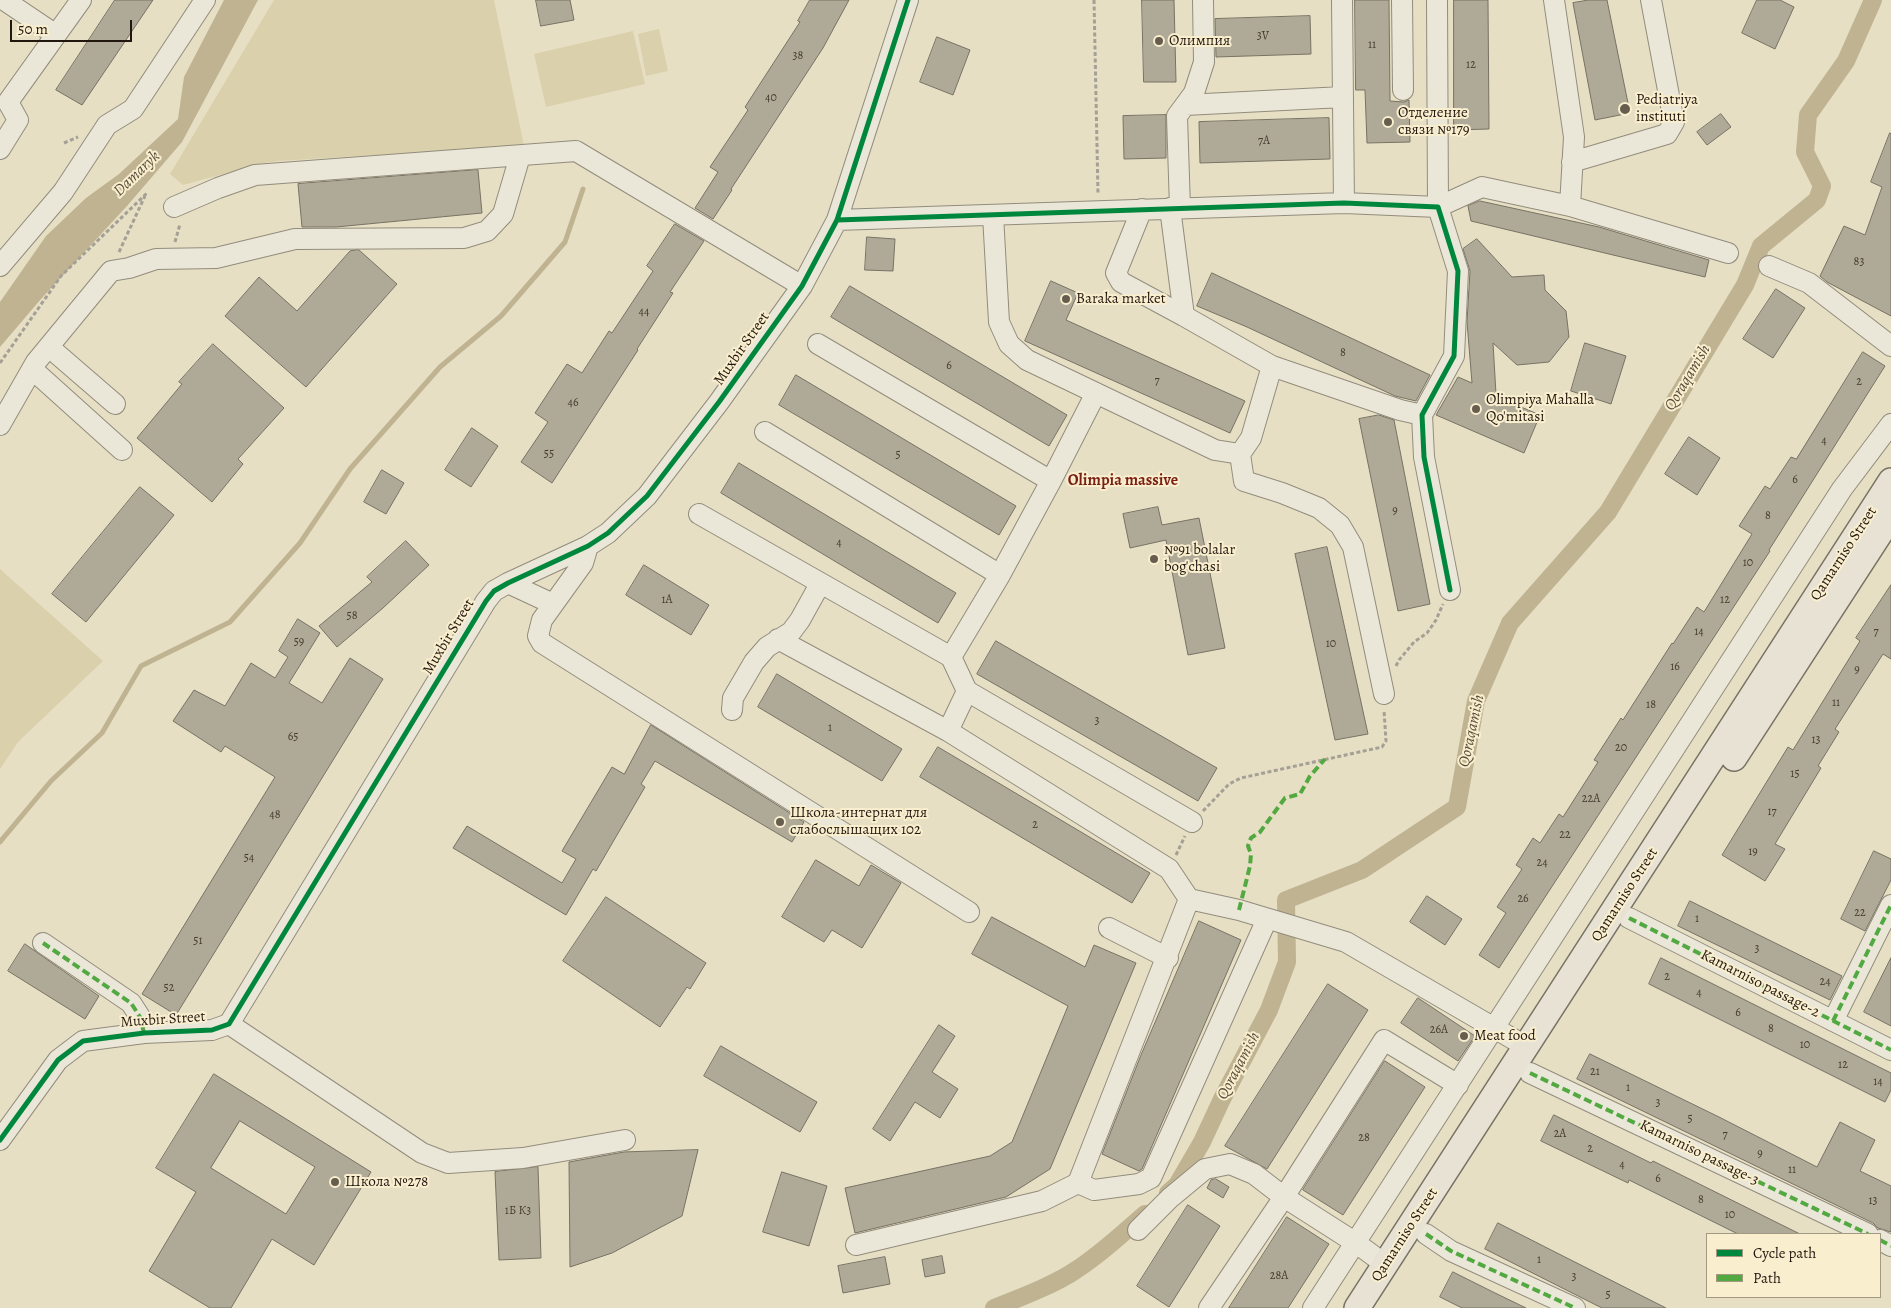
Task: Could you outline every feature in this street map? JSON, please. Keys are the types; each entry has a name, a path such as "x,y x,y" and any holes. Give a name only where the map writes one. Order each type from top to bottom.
{"main road":[{"name":"Qamarniso Street","path":"1357,1308 1891,481"},
{"name":"Qamarniso Street","path":"1378,1308 1891,516"}],"street":[{"path":"4,0 56,35"},
{"path":"0,149 18,120 4,99 56,35 81,0"},
{"path":"0,266 63,192 107,125 133,109 205,0"},
{"name":"Muxbir Street","path":"0,1140 58,1060 83,1040 144,1033 212,1030 229,1024 486,601 494,591 508,583 588,546 608,533 647,496 720,402 802,286 837,220 908,0"},
{"path":"1184,316 1175,208 1177,116 1194,93 1204,62 1203,0"},
{"path":"1342,0 1344,203"},
{"path":"1402,0 1403,90"},
{"path":"1437,0 1438,207 1458,271 1454,356 1422,415 1424,457 1450,590"},
{"path":"1572,162 1668,134 1674,122 1651,0"},
{"path":"1559,1 1574,137 1570,206"},
{"path":"1185,105 1343,97"},
{"path":"174,207 218,188 255,175 576,151 802,286"},
{"path":"0,425 36,362 111,271 129,268 156,259 216,258 295,239 464,238 487,231 503,214 520,156"},
{"path":"837,220 1344,203 1438,207 1482,187 1570,206 1728,253"},
{"path":"1142,209 1116,273 1120,282 1272,366 1400,410 1422,415"},
{"path":"993,215 998,322 1009,344 1027,360 1215,450 1240,454"},
{"path":"1769,266 1809,283 1891,346"},
{"path":"818,344 1051,481"},
{"path":"49,347 115,404"},
{"path":"1272,366 1251,438 1240,454 1244,481 1282,493 1319,508 1340,525 1353,547 1384,694"},
{"path":"32,369 122,450"},
{"path":"950,657 1000,575 1096,393"},
{"path":"1313,1308 1842,489 1891,424"},
{"path":"765,432 1000,575"},
{"path":"699,514 950,657 966,691 1192,822"},
{"path":"588,546 583,563 542,620 538,636 542,644 969,912"},
{"path":"508,583 553,604"},
{"path":"732,710 733,698 754,662 768,647 791,632 820,584"},
{"path":"778,639 948,731 1168,869 1189,899 1239,910 1346,942 1527,1047"},
{"path":"948,731 966,691"},
{"path":"856,1245 1042,1201 1078,1183 1168,958 1178,925 1189,899"},
{"path":"1834,1021 1891,905"},
{"name":"Kamarniso passage-2","path":"1629,918 1891,1050"},
{"path":"1078,1183 1094,1190 1139,1184 1151,1178 1267,919"},
{"path":"1109,928 1168,958"},
{"path":"43,943 131,1003 140,1017 144,1033"},
{"path":"229,1024 422,1153 448,1162 523,1158 625,1140"},
{"path":"1209,1308 1284,1197 1384,1040 1458,1085"},
{"name":"Kamarniso passage-3","path":"1530,1073 1866,1233"},
{"path":"1138,1230 1170,1198 1205,1169 1230,1164 1254,1174 1284,1197 1356,1243 1386,1265"},
{"path":"1426,1234 1452,1251 1574,1308"}],"path":[{"path":"1094,0 1098,211"},
{"path":"0,363 61,276 147,192 111,271"},
{"path":"156,259 174,244 181,222 174,207"},
{"path":"1168,869 1192,822 1229,784 1241,778 1382,747 1386,741 1384,694 1399,660 1436,620 1450,590"}],"shaded area":[{"path":"274,0 494,0 524,146 278,161 183,185 170,174"},
{"path":"659,29 668,71 646,76 638,34"},
{"path":"633,31 645,84 546,107 534,54"},
{"path":"0,569 103,661 18,742 0,769"}],"water":[{"name":"Damaryk","path":"224,0 258,0 182,142 0,347 0,302 46,236 86,198 119,174 178,119 184,77"}],"building":[{"path":"115,0 153,0 82,105 56,90"},
{"path":"536,0 570,0 574,20 541,26"},
{"path":"810,0 849,0 823,48 713,219 695,208 718,172 710,167 748,110 745,107 800,22 798,21"},
{"name":"Олимпия","path":"1142,0 1174,0 1176,82 1144,82"},
{"path":"1355,0 1389,0 1390,101 1404,102 1409,100 1410,142 1367,143 1365,90 1356,90"},
{"path":"1454,0 1488,0 1489,129 1454,130"},
{"path":"1589,0 1607,0 1630,113 1595,120 1573,3"},
{"path":"1757,0 1780,0 1794,7 1775,49 1742,33"},
{"path":"1310,16 1311,54 1216,57 1215,19"},
{"path":"937,37 970,50 953,95 920,82"},
{"path":"1721,114 1731,127 1707,145 1697,132"},
{"path":"1166,115 1166,158 1124,159 1123,116"},
{"path":"1329,118 1330,159 1200,163 1199,122"},
{"path":"1890,133 1891,316 1827,282 1820,276 1844,226 1865,235 1882,187 1871,182"},
{"path":"478,170 482,213 336,227 302,227 298,184"},
{"path":"1480,201 1599,227 1709,260 1705,277 1471,221 1468,206"},
{"path":"675,224 704,241 670,292 673,293 638,350 552,483 521,462 548,422 535,413 567,364 582,373 609,331 612,333 653,271 647,266"},
{"path":"867,237 895,239 893,271 865,270"},
{"path":"1477,239 1512,277 1544,275 1545,290 1566,311 1569,337 1549,362 1517,365 1493,343 1496,394 1503,397 1502,399 1540,415 1524,453 1436,415 1458,377 1472,383 1467,322 1470,271 1463,249"},
{"path":"359,250 397,284 306,387 225,316 259,277 297,311 350,251"},
{"path":"1212,273 1430,375 1416,401 1395,396 1247,327 1197,306"},
{"path":"1051,281 1078,293 1066,320 1245,401 1230,433 1025,341"},
{"path":"850,286 1067,415 1049,446 831,317"},
{"path":"1776,289 1805,308 1773,358 1743,339"},
{"path":"1585,343 1626,356 1611,404 1571,391"},
{"path":"213,344 284,408 238,459 243,464 212,502 137,438 182,384 179,382"},
{"path":"1863,352 1885,366 1770,551 1499,968 1479,955 1506,913 1497,907 1522,869 1516,865 1533,838 1540,843 1559,814 1563,817 1598,762 1594,760 1621,718 1623,720 1672,643 1697,607 1704,612 1752,534 1739,526 1765,486 1770,489 1791,457 1796,459"},
{"path":"796,375 1016,506 999,535 779,405"},
{"path":"1379,415 1394,420 1430,604 1398,611 1359,419"},
{"path":"472,428 498,446 471,487 445,470"},
{"path":"1689,437 1720,458 1697,495 1665,474"},
{"path":"739,463 956,593 938,623 721,493"},
{"path":"382,470 404,483 386,514 364,502"},
{"path":"140,487 174,515 86,622 52,594"},
{"path":"1158,507 1162,525 1199,518 1225,648 1188,655 1166,540 1130,548 1123,514"},
{"path":"406,541 429,565 337,647 319,626 372,582 367,577"},
{"path":"1327,547 1368,734 1335,740 1295,554"},
{"path":"644,565 709,605 691,635 626,595"},
{"path":"1891,585 1891,659 1883,654 1835,729 1839,732 1818,766 1821,768 1775,844 1785,849 1765,881 1722,855 1788,747 1793,750 1860,641 1856,638"},
{"path":"298,619 320,633 289,683 322,703 350,658 383,679 176,1015 142,994 275,777 225,746 221,752 173,721 194,690 225,706 251,663 275,678 288,657 279,651"},
{"path":"996,641 1217,768 1198,801 977,674"},
{"path":"777,674 902,749 882,781 758,707"},
{"name":"Школа-интернат для слабослышащих 102","path":"651,725 804,822 792,842 655,761 641,784 645,787 596,871 593,869 566,915 453,848 467,826 562,883 576,859 562,851 612,767 624,774"},
{"path":"938,747 1150,873 1132,903 920,777"},
{"path":"1874,851 1891,859 1891,880 1865,931 1841,919"},
{"path":"816,860 859,886 871,865 901,883 862,948 832,930 824,942 782,917"},
{"path":"1427,896 1462,919 1445,945 1410,922"},
{"path":"606,897 706,963 690,989 687,987 660,1027 563,961"},
{"path":"1690,901 1842,976 1830,1000 1678,926"},
{"path":"992,917 1085,967 1094,945 1136,963 1050,1169 1006,1197 855,1233 845,1188 990,1156 1012,1142 1068,1006 972,954"},
{"path":"1199,921 1241,940 1142,1169 1139,1171 1102,1154 1141,1055"},
{"path":"25,944 99,996 85,1019 8,971"},
{"path":"1661,958 1891,1073 1891,1090 1885,1102 1649,984"},
{"path":"1891,958 1891,1026 1864,1012"},
{"path":"1328,984 1368,1010 1267,1169 1225,1146"},
{"path":"1418,998 1475,1036 1458,1061 1401,1023"},
{"path":"939,1025 955,1036 932,1072 958,1089 940,1118 915,1102 890,1141 873,1129"},
{"path":"721,1046 817,1102 800,1132 704,1076"},
{"path":"1590,1054 1817,1167 1840,1122 1875,1140 1860,1171 1891,1186 1891,1232 1878,1228 1873,1223 1577,1079"},
{"path":"1385,1061 1425,1087 1343,1215 1303,1190"},
{"name":"Школа №278","path":"214,1074 371,1172 314,1265 272,1239 231,1308 210,1308 149,1271 196,1192 156,1168","holes":["240,1121 315,1167 286,1214 211,1168"]},
{"path":"1554,1115 1651,1163 1653,1161 1798,1233 1736,1233 1629,1180 1628,1183 1541,1141"},
{"path":"698,1150 682,1216 612,1253 570,1267 569,1162 624,1152"},
{"path":"538,1167 541,1258 499,1260 495,1172"},
{"path":"782,1172 827,1186 809,1246 763,1232"},
{"path":"1216,1179 1229,1187 1223,1198 1207,1188 1211,1180"},
{"path":"1188,1205 1220,1226 1169,1307 1137,1286"},
{"path":"1287,1217 1329,1244 1288,1308 1229,1308"},
{"path":"1498,1223 1666,1308 1602,1308 1485,1249"},
{"path":"942,1256 945,1273 925,1277 922,1260"},
{"path":"885,1257 890,1284 843,1293 838,1266"},
{"path":"1453,1272 1526,1308 1462,1308 1440,1297"}],"waterway":[{"name":"Qoraqamish","path":"1168,1193 1177,1185 1202,1142 1222,1099 1269,1010 1287,962 1286,900 1362,870 1457,807 1476,701 1510,623 1608,512 1745,285 1761,246 1817,200 1822,186 1805,152 1808,115 1846,61 1873,0"},
{"path":"0,842 51,781 102,733 141,666 230,622 300,543 350,469 440,367 501,316 565,242 583,189"},
{"name":"Qoraqamish","path":"994,1308 1067,1276 1103,1250 1145,1214"}],"marked path":[{"path":"1239,910 1250,866 1251,854 1248,846 1251,838 1260,832 1285,798 1300,794 1310,776 1325,759"},
{"path":"1833,1021 1891,905"},
{"path":"1629,918 1891,1050"},
{"path":"43,943 131,1003 140,1017 144,1033"},
{"path":"1530,1073 1866,1233"},
{"path":"1426,1234 1451,1251 1575,1308"},
{"path":"1881,1241 1891,1246"}],"cycle path":[{"path":"0,1140 58,1060 83,1041 144,1033 212,1030 229,1024 486,601 494,591 508,583 588,546 608,533 647,496 719,402 802,286 837,220 908,0"},
{"path":"837,220 1344,203 1438,207 1458,271 1454,356 1422,415 1424,457 1450,590"}],"place":[{"name":"Олимпия","path":"1159,41"},
{"name":"Pediatriya instituti","path":"1625,109"},
{"name":"Отделение связи №179","path":"1388,122"},
{"name":"Baraka market","path":"1066,299"},
{"name":"Olimpiya Mahalla Qo'mitasi","path":"1476,409"},
{"name":"№91 bolalar bog'chasi","path":"1154,559"},
{"name":"Школа-интернат для слабослышащих 102","path":"780,822"},
{"name":"Meat food","path":"1464,1036"},
{"name":"Школа №278","path":"335,1182"}],"district":[{"name":"Olimpia massive","path":"1123,481"}]}
